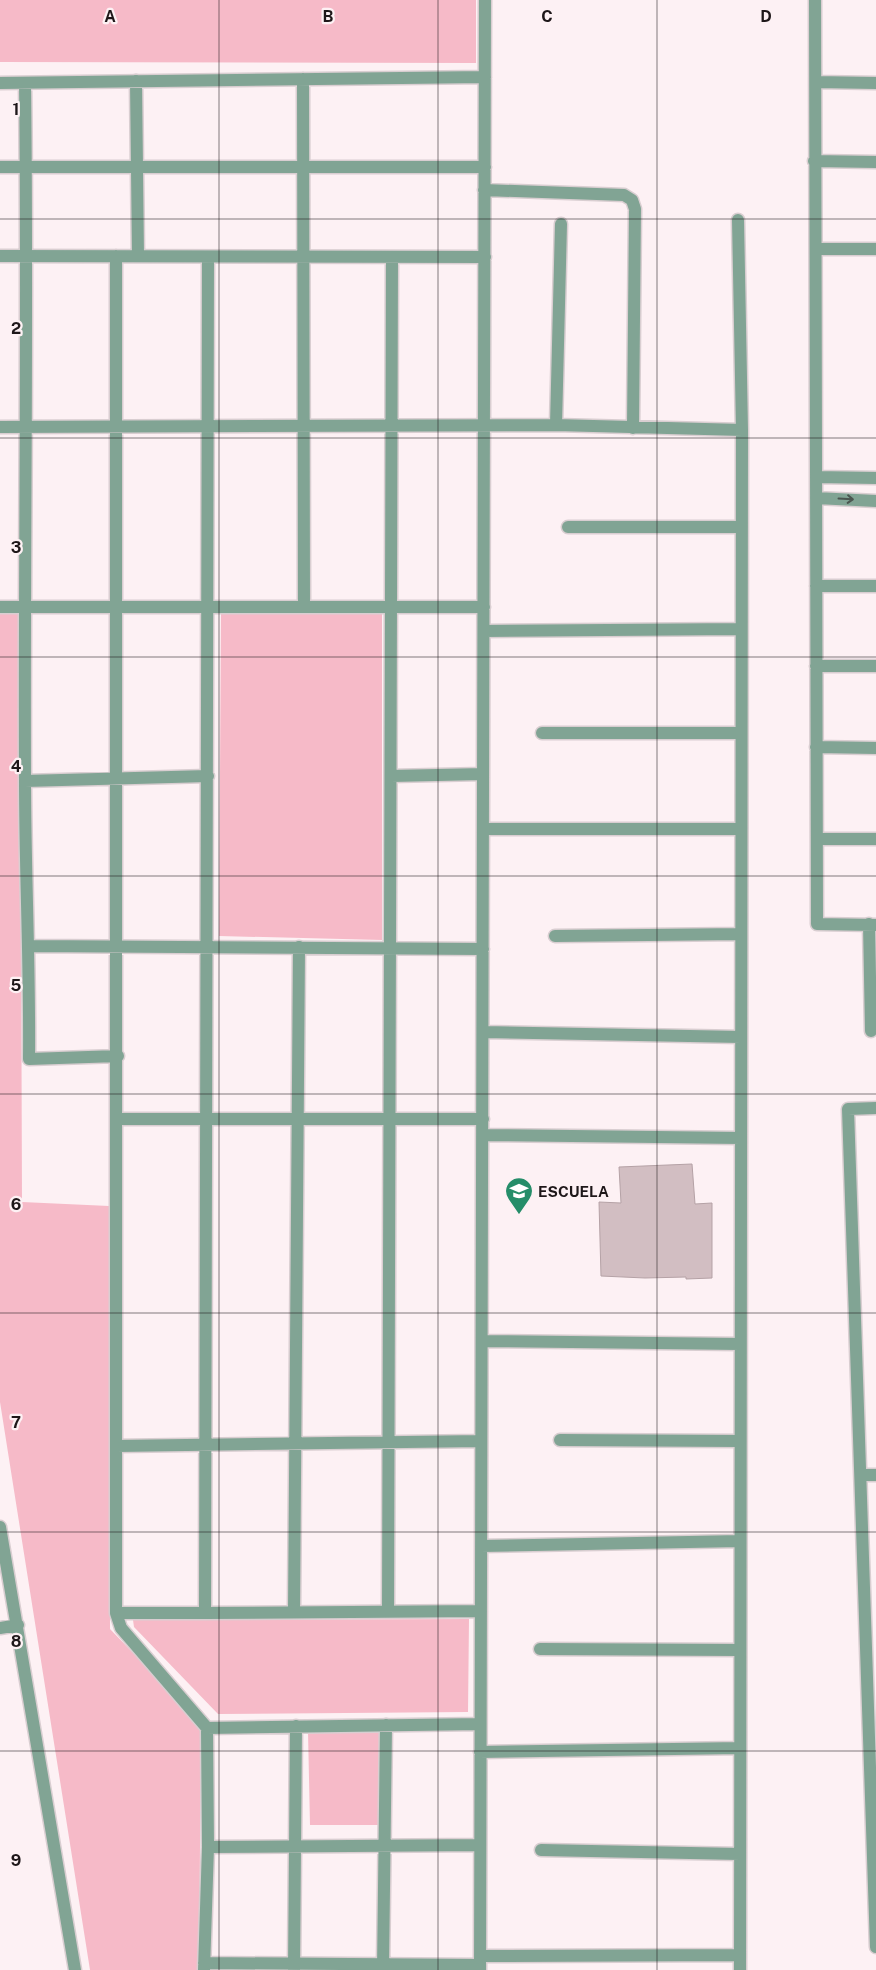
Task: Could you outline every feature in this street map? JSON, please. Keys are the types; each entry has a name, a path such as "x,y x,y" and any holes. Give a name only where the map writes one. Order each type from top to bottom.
{"street":[{"path":"480,1964 485,0"},
{"path":"815,0 817,924 872,925 870,1031"},
{"path":"0,83 485,77"},
{"path":"303,79 304,607"},
{"path":"136,81 138,256"},
{"path":"816,82 876,83"},
{"path":"25,83 27,256 25,780 30,946 29,1058 118,1056"},
{"path":"814,161 876,162"},
{"path":"0,167 485,167"},
{"path":"484,190 624,194 632,200 635,209 633,428"},
{"path":"738,220 742,430 740,1970"},
{"path":"556,425 561,224"},
{"path":"816,250 876,249"},
{"path":"0,256 485,257"},
{"path":"116,256 116,945 118,1056 116,1613 121,1628 207,1728 208,1847 204,1967 383,1967 740,1956"},
{"path":"205,1613 208,257"},
{"path":"388,1612 392,607 390,426 392,257"},
{"path":"0,427 556,425 742,430"},
{"path":"816,477 876,478"},
{"path":"816,498 876,501"},
{"path":"568,527 741,527"},
{"path":"816,586 876,586"},
{"path":"0,607 484,607"},
{"path":"484,631 741,629"},
{"path":"816,666 876,666"},
{"path":"542,733 741,734"},
{"path":"816,747 876,748"},
{"path":"391,776 484,774"},
{"path":"25,780 208,776"},
{"path":"484,829 741,829"},
{"path":"817,839 876,839"},
{"path":"555,936 741,934"},
{"path":"30,946 116,945 483,949"},
{"path":"294,1612 299,947"},
{"path":"483,1032 741,1037"},
{"path":"876,1108 848,1108 874,1840 876,1947"},
{"path":"117,1119 483,1119"},
{"path":"483,1135 740,1138"},
{"path":"482,1340 740,1344"},
{"path":"560,1440 740,1441"},
{"path":"116,1446 481,1441"},
{"path":"861,1475 876,1475"},
{"path":"0,1527 75,1970"},
{"path":"481,1546 740,1541"},
{"path":"116,1613 481,1611"},
{"path":"0,1628 18,1625"},
{"path":"540,1649 740,1650"},
{"path":"207,1728 480,1724"},
{"path":"383,1967 386,1725"},
{"path":"294,1967 296,1726"},
{"path":"480,1752 740,1748"},
{"path":"208,1847 480,1844"},
{"path":"541,1850 740,1854"}],"shaded area":[{"path":"0,0 476,0 476,63 0,62"},
{"path":"20,611 22,1202 109,1206 110,1629 201,1723 199,1970 90,1970 0,1402 0,612"},
{"path":"221,613 382,614 382,940 219,936"},
{"path":"469,1619 468,1712 218,1714 134,1627 133,1620"},
{"path":"308,1732 380,1733 379,1825 310,1825"}],"building":[{"path":"692,1164 695,1204 712,1203 712,1278 601,1276 599,1202 621,1203 619,1167"}],"place":[{"name":"ESCUELA","path":"519,1215"}]}
